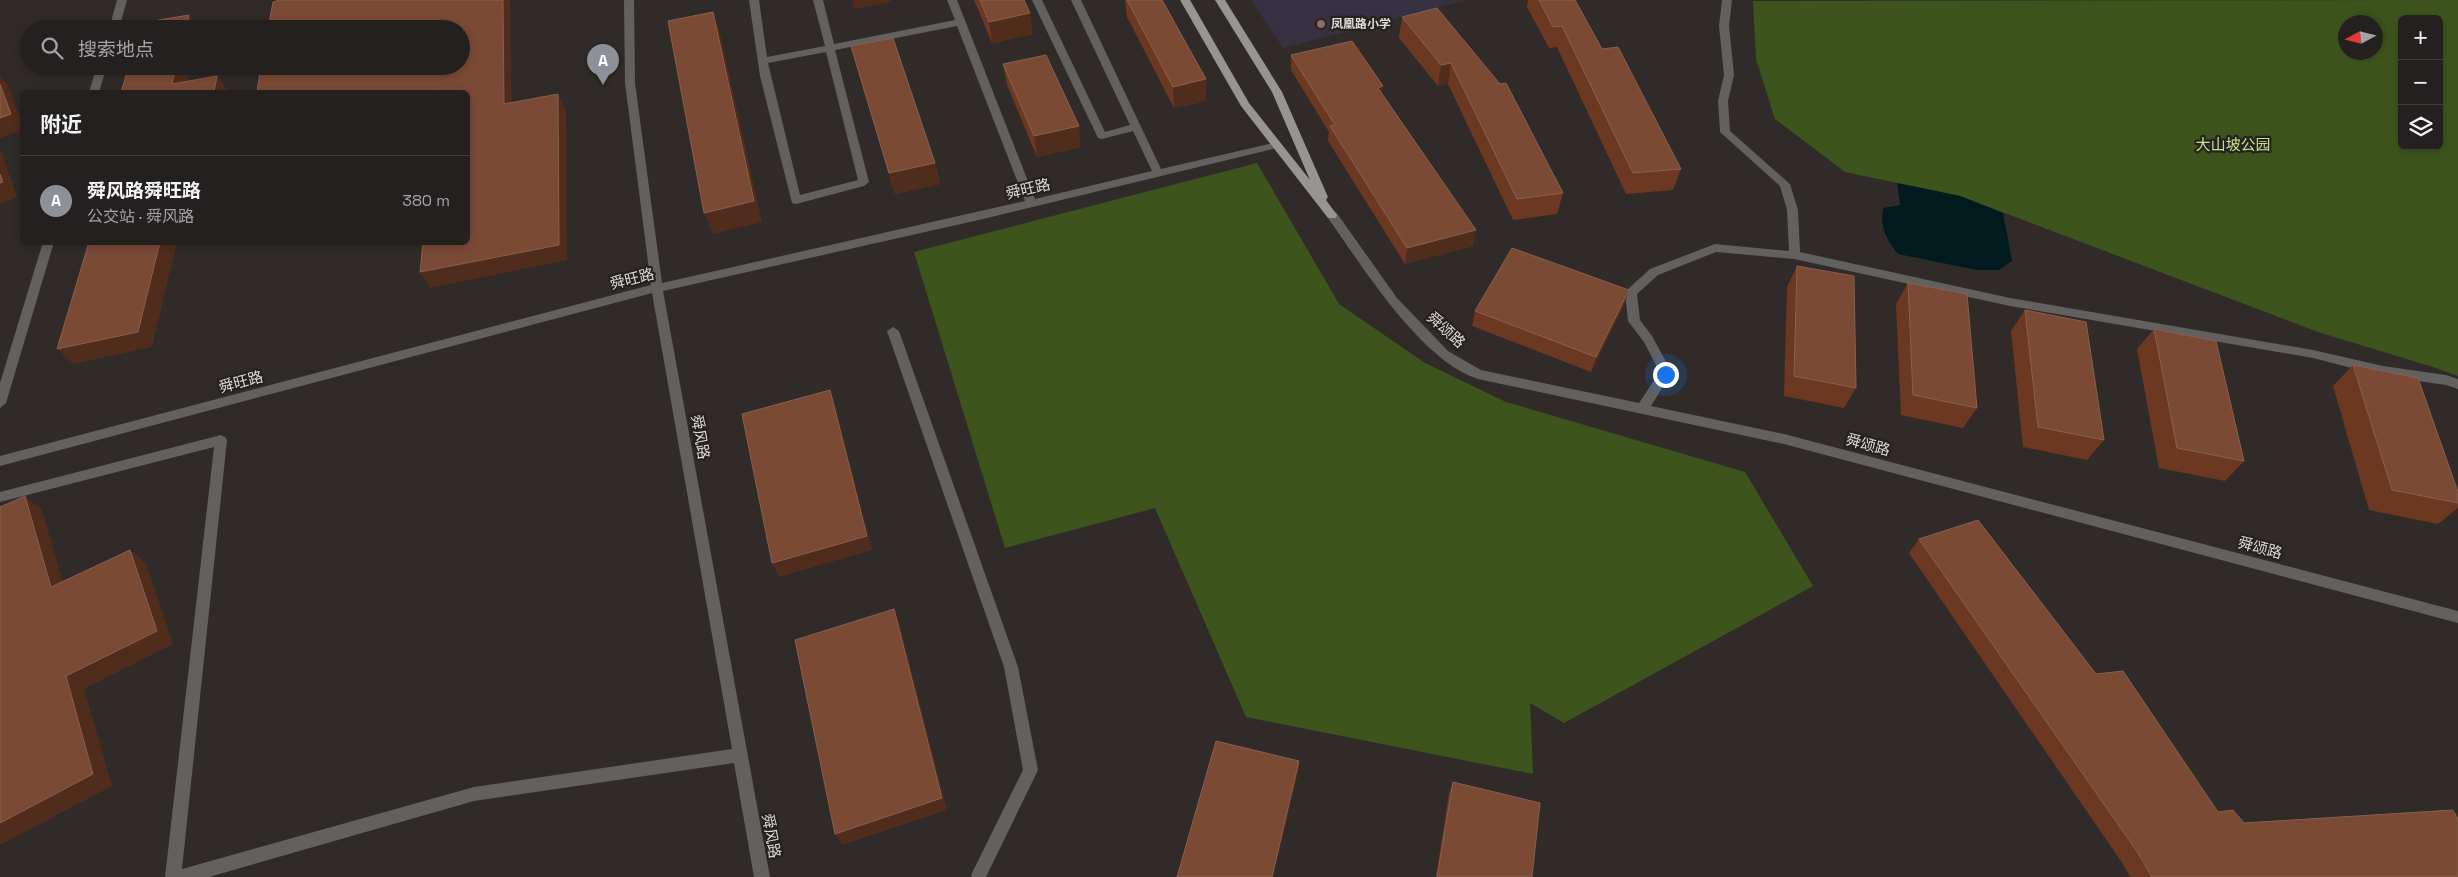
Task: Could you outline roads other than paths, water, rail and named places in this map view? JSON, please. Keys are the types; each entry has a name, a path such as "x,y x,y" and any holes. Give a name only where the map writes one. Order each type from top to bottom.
{"main road":[{"name":"舜颂路","path":"1184,0 1245,104 1332,215"},
{"name":"舜颂路","path":"1220,0 1277,92 1332,215"}],"street":[{"path":"116,20 122,0"},
{"name":"舜风路","path":"629,0 630,83 657,288 762,877"},
{"path":"754,0 762,61 796,200 864,182 818,0"},
{"path":"952,0 1032,203"},
{"path":"1038,0 1102,136 1136,127"},
{"path":"1076,0 1158,173"},
{"path":"1727,0 1724,26 1729,75 1723,101 1728,134 1785,184 1795,223 1794,255"},
{"path":"762,61 961,22"},
{"path":"95,90 99,75"},
{"name":"舜旺路","path":"0,461 657,288 1277,145"},
{"name":"舜颂路","path":"1332,215 1393,301 1444,354 1478,374 1784,439 2458,617"},
{"path":"0,403 48,245"},
{"path":"1642,409 1661,380 1664,369 1648,339 1634,321 1631,292 1654,272 1715,248 1794,255 2010,302 2313,354 2458,384"},
{"path":"893,331 1012,667 1031,770 978,876"},
{"path":"0,497 221,440 173,877"},
{"path":"182,877 474,794 740,755"}],"water":[{"path":"1897,183 1960,196 2003,213 2012,261 1999,270 1977,270 1898,254 1890,243 1882,221 1883,208 1900,205"}],"place":[{"name":"凤凰路小学","path":"1321,24"},
{"name":"舜风路舜旺路","path":"603,85"}],"park label":[{"name":"大山坡公园","path":"2233,145"}]}
